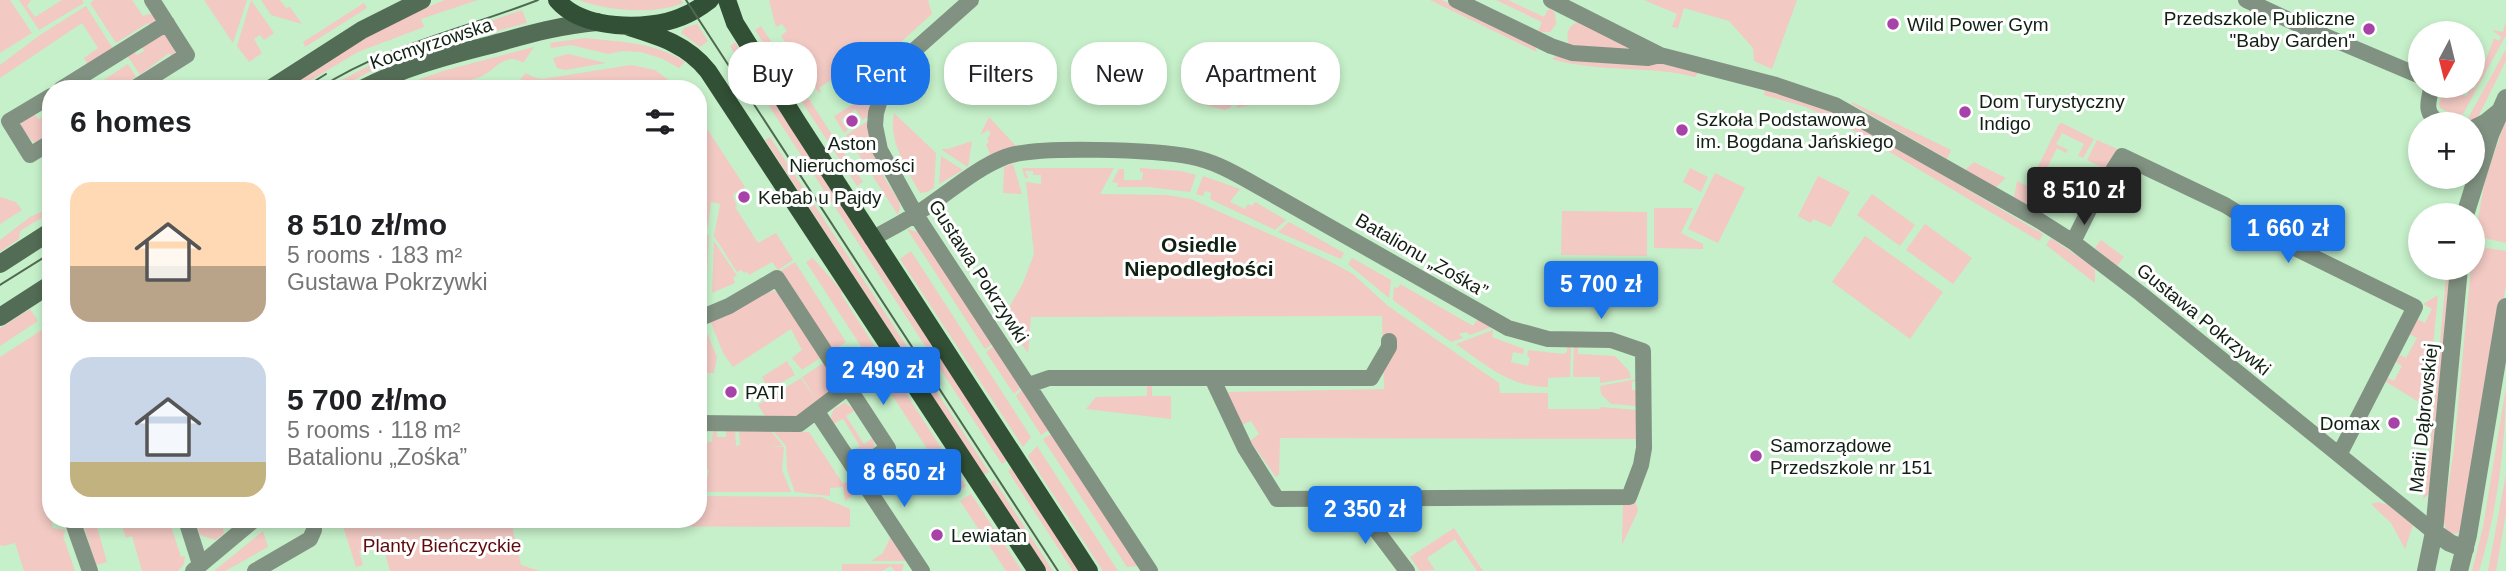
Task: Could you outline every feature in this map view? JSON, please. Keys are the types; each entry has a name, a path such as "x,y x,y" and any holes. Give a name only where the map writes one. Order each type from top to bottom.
{"main road":[{"name":"Kocmyrzowska","path":"284,80 362,30 422,0"},
{"path":"557,0 569,12 597,22 626,26 678,45 694,55 704,66 1037,571"},
{"path":"626,26 679,18 710,0"},
{"path":"727,0 740,30 872,239 1089,571"},
{"name":"Kocmyrzowska","path":"382,80 406,69 451,55 567,25 597,22"},
{"path":"0,264 42,237"},
{"path":"0,317 42,290"}],"street":[{"path":"148,80 187,55 152,0"},
{"name":"Gustawa Pokrzywki","path":"971,0 900,63 887,80 880,97 875,126 880,150 916,215 1150,571"},
{"name":"Gustawa Pokrzywki","path":"1456,0 1563,51 1580,55 1648,58 1660,55"},
{"name":"Gustawa Pokrzywki","path":"1550,0 1660,55 1776,85 1835,105 2040,221 2073,242 2434,531"},
{"path":"2246,0 2288,21 2408,71"},
{"path":"75,80 167,23"},
{"path":"42,101 9,121 30,155 42,148"},
{"path":"2485,122 2503,104"},
{"path":"2485,138 2503,104"},
{"name":"Batalionu „Zośka”","path":"872,239 916,215 978,172 1018,153 1118,152 1189,156 1230,170 1508,328 1548,340 1611,340 1643,351 1644,448 1641,465 1629,497 1277,499 1245,448 1212,378"},
{"path":"2073,242 2103,182 2122,156 2225,205 2295,248 2415,307 2339,455"},
{"path":"707,315 729,306 777,278 888,448 856,470"},
{"name":"Marii Dąbrowskiej","path":"2426,571 2434,531 2458,280"},
{"path":"2459,571 2506,307"},
{"path":"1029,385 1049,378 1371,378 1389,347 1389,341"},
{"path":"707,423 796,425 817,412 894,352"},
{"path":"817,412 922,571"},
{"path":"1352,498 1407,571"},
{"path":"75,528 90,571"},
{"path":"188,528 196,568 244,528"},
{"path":"255,571 310,539 314,528"},
{"path":"2434,531 2450,543 2465,549"}],"green space":[{"path":"0,0 10,0 32,33 0,53"},
{"path":"19,0 31,0 27,6 35,17 62,0 82,0 84,3 39,30"},
{"path":"94,0 132,0 143,16 153,13 155,20 152,26 148,23 116,43 90,3"},
{"path":"204,0 247,0 233,43"},
{"path":"251,0 274,33 264,40 260,35 254,39 262,53 249,62 237,46"},
{"path":"261,0 280,0 286,8 290,7 302,24 271,15"},
{"path":"445,0 478,0 421,19 424,27 358,52 311,80 298,80 382,29"},
{"path":"579,0 681,0 683,3 659,9 631,10 603,7"},
{"path":"769,0 928,0 932,14 901,42 831,42 831,80 819,88 819,93 817,42 785,42 781,36 787,31 782,24 776,27"},
{"path":"1430,0 1442,0 1534,45 1537,52"},
{"path":"1496,0 1508,0 1544,17 1549,8 1555,13 1556,24 1550,32 1538,32 1542,22"},
{"path":"1644,0 1797,0 1772,69 1754,61 1753,48 1729,21 1684,8 1678,28 1672,27 1677,14"},
{"path":"364,3 367,8 305,47 303,42"},
{"path":"86,6 113,49 88,65 84,58 98,48 82,23 0,78 0,65 40,35"},
{"path":"522,10 527,23 430,49 354,80 341,80 386,57"},
{"path":"1580,21 1646,51 1569,45 1568,30"},
{"path":"2506,21 2506,35 2485,74 2485,62 2494,38 2499,41 2501,37 2492,30 2503,32"},
{"path":"697,24 708,41 700,47 681,33 684,28"},
{"path":"761,26 771,42 763,42 755,30"},
{"path":"166,34 176,49 172,58 169,53 140,75 127,55 133,51 137,55 144,51 141,45"},
{"path":"585,38 650,47 674,55 685,62 679,68 641,52 608,54 571,45 551,48 550,43"},
{"path":"534,47 523,63 506,60 486,74 471,80 418,80"},
{"path":"2506,49 2506,61 2480,112 2471,112 2479,98 2485,98 2485,87"},
{"path":"568,54 606,63 565,70 557,68 553,58"},
{"path":"1557,55 1652,62 1699,72 1695,77 1660,71 1587,66 1552,59"},
{"path":"128,64 136,77 132,80 104,80"},
{"path":"631,65 655,70 669,80 520,80 526,73 542,79"},
{"path":"1765,89 1834,113 2043,234 2039,241 1836,120 1803,106 1764,95"},
{"path":"2441,98 2472,98 2464,112 2448,112 2440,108"},
{"path":"1852,104 1951,150 1947,159"},
{"path":"768,105 776,105 1007,460 1002,464"},
{"path":"804,105 813,105 863,182 857,186"},
{"path":"852,105 870,105 868,117 863,120 855,109 841,120 848,130 844,133 834,116"},
{"path":"1204,105 1232,105 1225,110"},
{"path":"32,113 39,119 42,117 42,140 34,143 22,129 21,122"},
{"path":"894,113 936,153 934,188 927,192 920,193 904,165 894,134"},
{"path":"989,117 1016,146 981,160 990,154 986,144 991,134 988,130 980,135"},
{"path":"2506,119 2506,243 2485,238 2485,203 2481,203 2485,180"},
{"path":"869,120 873,153 899,201 898,215 846,135"},
{"path":"2062,123 2094,139 2083,158 2078,156 2084,144 2062,133 2056,144 2068,150 2066,153 2057,148 2039,184 2031,181 2059,124"},
{"path":"707,129 745,187 733,195 735,207 758,243 776,233 793,260 778,270 772,262 749,275 741,270 737,272 714,236 720,204 711,202 708,226"},
{"path":"770,137 989,472 984,475 765,140"},
{"path":"2097,140 2117,149 2107,170 2087,160"},
{"path":"972,141 968,167 942,150 942,149"},
{"path":"941,156 963,170 939,184"},
{"path":"1974,162 2006,178 1995,188 1965,170"},
{"path":"1013,164 1022,194 1003,193 1004,167"},
{"path":"1022,168 1114,168 1100,194 1167,195 1191,199 1353,274 1388,306 1499,383 1500,393 1548,393 1548,409 1601,407 1637,410 1637,439 1280,438 1279,475 1276,477 1250,441 1259,434 1251,421 1241,425 1228,399 1228,392 1384,389 1382,316 1031,317 1028,353 1003,318 1023,283 1034,254 1026,182 1041,184 1041,175 1025,171 1028,178 1025,178"},
{"path":"1140,168 1181,171 1196,175 1190,192 1148,187 1117,187 1118,183 1112,182 1119,169 1124,169 1124,180 1142,180 1143,172 1140,172"},
{"path":"1690,168 1708,177 1701,192 1683,182"},
{"path":"1715,173 1745,188 1718,243 1688,229"},
{"path":"1203,176 1240,189 1230,202 1245,209 1248,204 1252,206 1255,202 1286,220 1275,230 1210,199 1211,193 1205,191 1203,196 1196,194"},
{"path":"1818,176 1850,192 1831,227 1813,219 1811,223 1798,216"},
{"path":"2017,181 2036,190 2034,194 2043,199 2038,206 2032,208 2014,198"},
{"path":"1872,194 1915,225 1900,246 1857,215"},
{"path":"0,197 16,202 22,210 0,224"},
{"path":"1654,208 1693,208 1681,233 1703,244 1703,249 1654,248"},
{"path":"1562,211 1647,212 1647,256 1561,255"},
{"path":"42,212 42,218 20,231 19,239 0,252 0,240 30,217"},
{"path":"1289,222 1344,253 1341,259 1278,232"},
{"path":"1925,224 1972,258 1953,284 1906,250"},
{"path":"907,229 918,232 993,344 985,349"},
{"path":"707,234 709,236 707,275"},
{"path":"1865,236 1943,292 1910,339 1832,282"},
{"path":"2051,238 2092,266 2095,283 2046,245"},
{"path":"2101,240 2124,257 2117,266 2095,248"},
{"path":"714,241 737,276 733,277 735,283 712,293"},
{"path":"2485,248 2506,251 2506,285 2465,526 2455,534 2447,531 2443,521 2454,449 2470,280 2485,280"},
{"path":"911,251 1031,437 1023,447 900,259"},
{"path":"813,258 843,292 841,294 877,350 870,360 806,262"},
{"path":"1352,258 1391,280 1389,298 1348,264"},
{"path":"795,262 846,342 831,352 779,272"},
{"path":"2446,280 2453,280 2430,493 2423,499"},
{"path":"1400,284 1473,326 1479,317 1491,327 1470,335 1466,332 1459,334 1463,338 1451,342 1393,300 1394,287 1398,288"},
{"path":"774,291 782,295 823,356 802,370 792,358 802,350 791,329 733,367 723,353 710,320"},
{"path":"2438,295 2427,407 2383,380 2384,376 2394,381 2402,366 2396,362 2400,355 2406,358 2417,338 2407,333 2415,318 2425,323 2432,309 2423,304"},
{"path":"30,309 38,321 0,346 0,328"},
{"path":"42,330 42,528 66,530 63,536 75,571 24,571 15,543 0,545 0,357"},
{"path":"1493,330 1492,337 1524,349 1523,354 1513,352 1511,362 1528,366 1528,350 1563,354 1571,344 1570,377 1548,378 1548,387 1521,383 1488,367 1456,344"},
{"path":"707,333 717,357 714,373 707,373"},
{"path":"1574,344 1578,346 1578,354 1615,356 1629,371 1631,378 1600,383 1600,377 1573,377"},
{"path":"850,346 862,367 854,374 844,372 834,357"},
{"path":"994,346 1021,387 1014,394 986,352"},
{"path":"787,361 795,375 769,389 762,377"},
{"path":"825,362 836,378 836,388 818,403 802,377"},
{"path":"890,369 966,486 956,493 877,372"},
{"path":"801,378 818,403 798,416 766,418 758,405"},
{"path":"1637,379 1632,382 1632,390 1637,390 1637,406 1611,404 1601,394 1600,386"},
{"path":"1147,386 1152,386 1152,396 1171,396 1171,419 1086,409 1096,397 1147,396"},
{"path":"2506,387 2502,456 2495,504 2479,571 2472,571 2483,527"},
{"path":"1022,389 1049,430 1041,435 1016,396"},
{"path":"845,403 855,410 846,416 864,444 873,438 875,449 860,458 851,452 860,446 843,419 833,424 831,416 834,409"},
{"path":"713,430 717,430 717,437 726,437 726,430 735,430 736,446 740,445 739,431 771,431 783,446 767,446 784,447 782,470 791,492 707,492 707,442 712,442"},
{"path":"773,431 809,432 843,484 852,479 864,488 845,501 843,487 830,488 830,496 795,492 787,470 786,446"},
{"path":"1051,434 1138,566 1127,567 1043,439"},
{"path":"1037,446 1118,571 1103,571 1028,456"},
{"path":"1012,468 1079,571 1073,571 1008,471"},
{"path":"2506,474 2506,513 2496,571 2488,571"},
{"path":"994,480 1053,571 1047,571 989,483"},
{"path":"971,494 1022,571 1006,571 960,501"},
{"path":"707,496 821,497 850,509 850,527 707,527"},
{"path":"1634,496 1638,511 1622,545 1623,504"},
{"path":"2378,502 2388,505 2413,525 2405,549 2391,523 2371,504"},
{"path":"84,528 97,528 107,562 96,565"},
{"path":"123,528 172,528 181,557 185,556 184,564 178,571 142,571 132,536 126,538"},
{"path":"198,528 223,528 224,534 215,540 200,535"},
{"name":"Planty Bieńczyckie","path":"344,528 513,528 521,565 540,571 390,571 382,544 359,551 363,565 356,567"},
{"path":"1454,528 1483,571 1477,571 1455,539 1427,558 1435,570 1420,571 1410,557"},
{"path":"263,531 268,547 225,571 214,571"},
{"path":"890,538 893,538 908,561 871,561 883,553"},
{"path":"842,564 904,564 902,571 894,571 891,566 882,571 842,571"}],"tram line":[{"path":"334,80 398,49 538,0"},
{"path":"686,0 1058,571"},
{"path":"316,80 326,74"},
{"path":"0,285 42,259"}],"place":[{"name":"Wild Power Gym","path":"1893,24"},
{"name":"Przedszkole Publiczne \"Baby Garden\"","path":"2369,29"},
{"name":"Dom Turystyczny Indigo","path":"1965,112"},
{"name":"Aston Nieruchomości","path":"852,121"},
{"name":"Szkoła Podstawowa im. Bogdana Jańskiego","path":"1682,130"},
{"name":"Kebab u Pajdy","path":"744,197"},
{"name":"PATI","path":"731,392"},
{"name":"Domax","path":"2394,423"},
{"name":"Samorządowe Przedszkole nr 151","path":"1756,456"},
{"name":"Lewiatan","path":"937,535"}],"district":[{"name":"Osiedle Niepodległości","path":"1199,257"}]}
